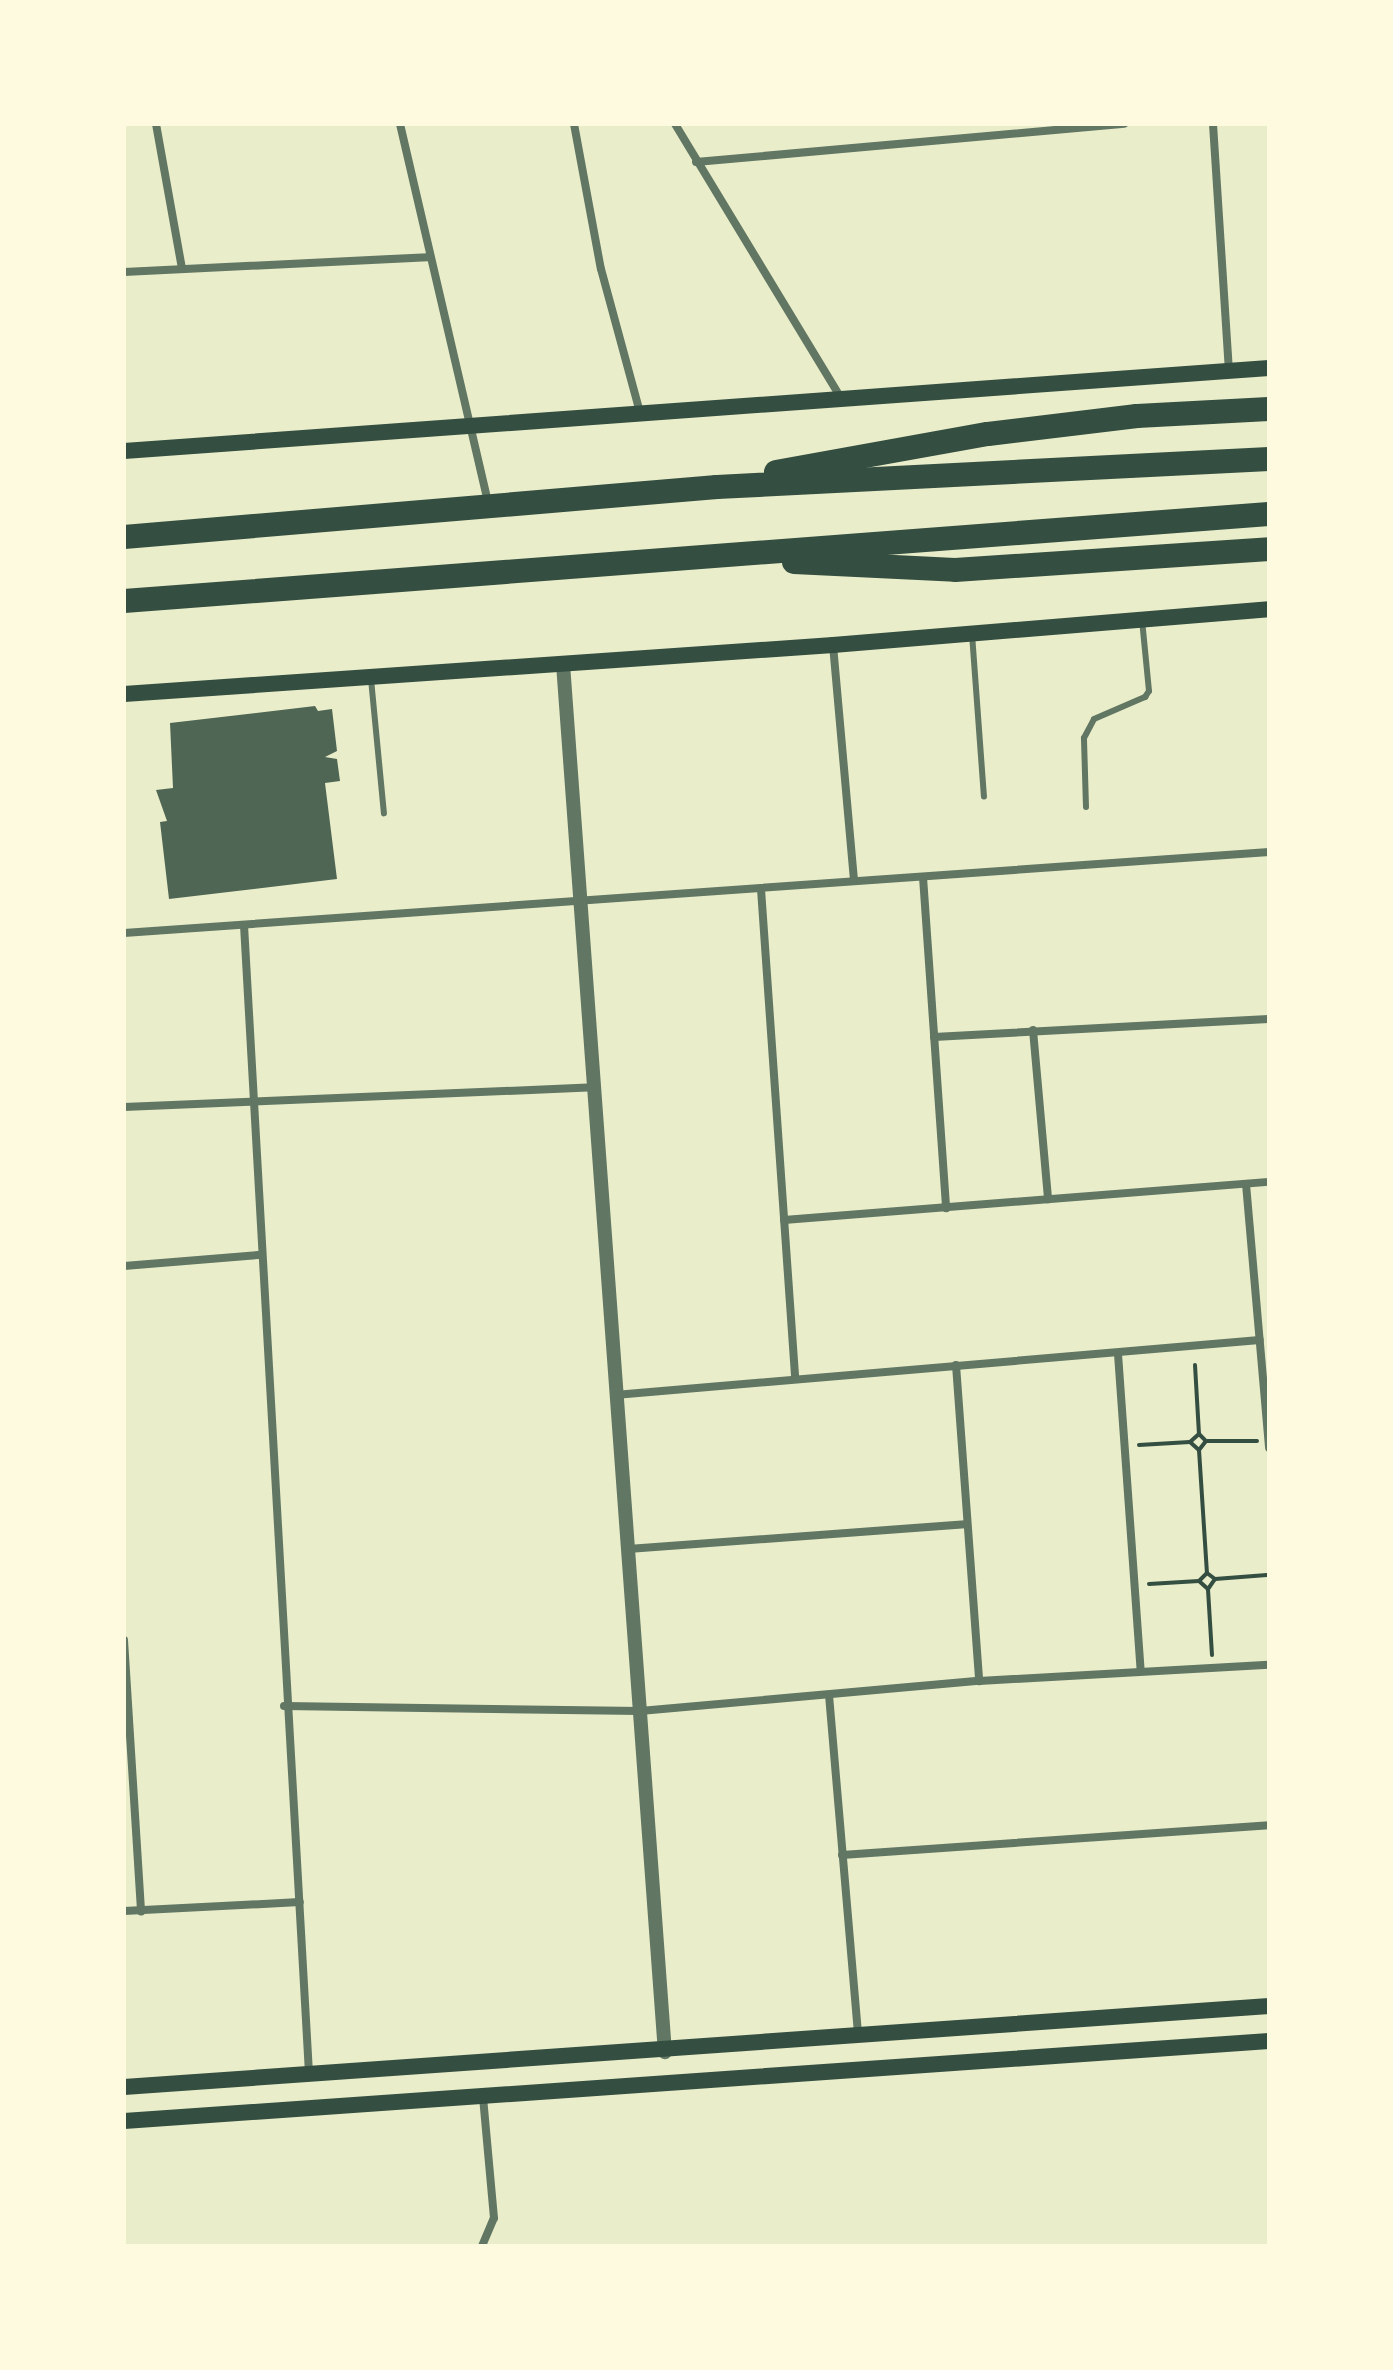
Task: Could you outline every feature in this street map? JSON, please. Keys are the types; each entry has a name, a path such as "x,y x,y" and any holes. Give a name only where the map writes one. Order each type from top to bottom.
{"highway":[{"path":"717,487 836,458 988,434 1137,416 1269,409"},
{"path":"124,537 717,487 1269,459"},
{"path":"124,601 1269,514"},
{"path":"716,556 900,571 1057,566 1269,549"}],"main road":[{"path":"124,451 1269,368"},
{"path":"124,694 833,645 1269,609"},
{"path":"124,2087 665,2052 1269,2006"},
{"path":"124,2121 1269,2041"}],"street":[{"path":"156,124 182,268"},
{"path":"400,124 467,427 489,506"},
{"path":"574,124 601,269 640,413"},
{"path":"675,124 842,401"},
{"path":"696,162 1124,124"},
{"path":"1213,124 1229,371"},
{"path":"124,272 428,257"},
{"path":"833,645 854,881"},
{"path":"563,664 665,2052"},
{"path":"124,933 580,904 1269,852"},
{"path":"923,877 946,1208"},
{"path":"761,889 795,1378"},
{"path":"244,925 284,1706 300,1902 309,2074"},
{"path":"934,1037 1269,1019"},
{"path":"1033,1030 1048,1199"},
{"path":"124,1107 254,1097 594,1087"},
{"path":"784,1220 1269,1182"},
{"path":"1246,1184 1269,1448"},
{"path":"124,1266 259,1255"},
{"path":"615,1395 1260,1340"},
{"path":"1118,1354 1141,1671"},
{"path":"956,1365 965,1524 979,1681"},
{"path":"628,1549 965,1524"},
{"path":"124,1640 127,1754 141,1911"},
{"path":"284,1706 640,1711 979,1681 1269,1665"},
{"path":"829,1695 858,2035"},
{"path":"842,1855 1269,1825"},
{"path":"124,1911 300,1902"},
{"path":"482,2246 494,2218 483,2096"}],"lane":[{"path":"1086,807 1084,738 1094,719 1145,697 1149,691 1142,620"},
{"path":"972,634 984,797"},
{"path":"371,675 384,813"}],"path":[{"path":"1195,1365 1199,1434 1206,1441 1269,1441"},
{"path":"1125,1446 1190,1442 1199,1434"},
{"path":"1134,1585 1199,1581 1207,1573 1199,1450 1206,1441"},
{"path":"1190,1442 1199,1450"},
{"path":"1207,1573 1215,1579 1267,1575"},
{"path":"1213,1666 1208,1589 1215,1579"},
{"path":"1199,1581 1208,1589"}],"building":[{"path":"315,706 318,711 332,709 337,751 325,757 337,759 340,781 325,783 337,879 169,899 160,822 167,821 156,790 173,788 170,723"}]}
